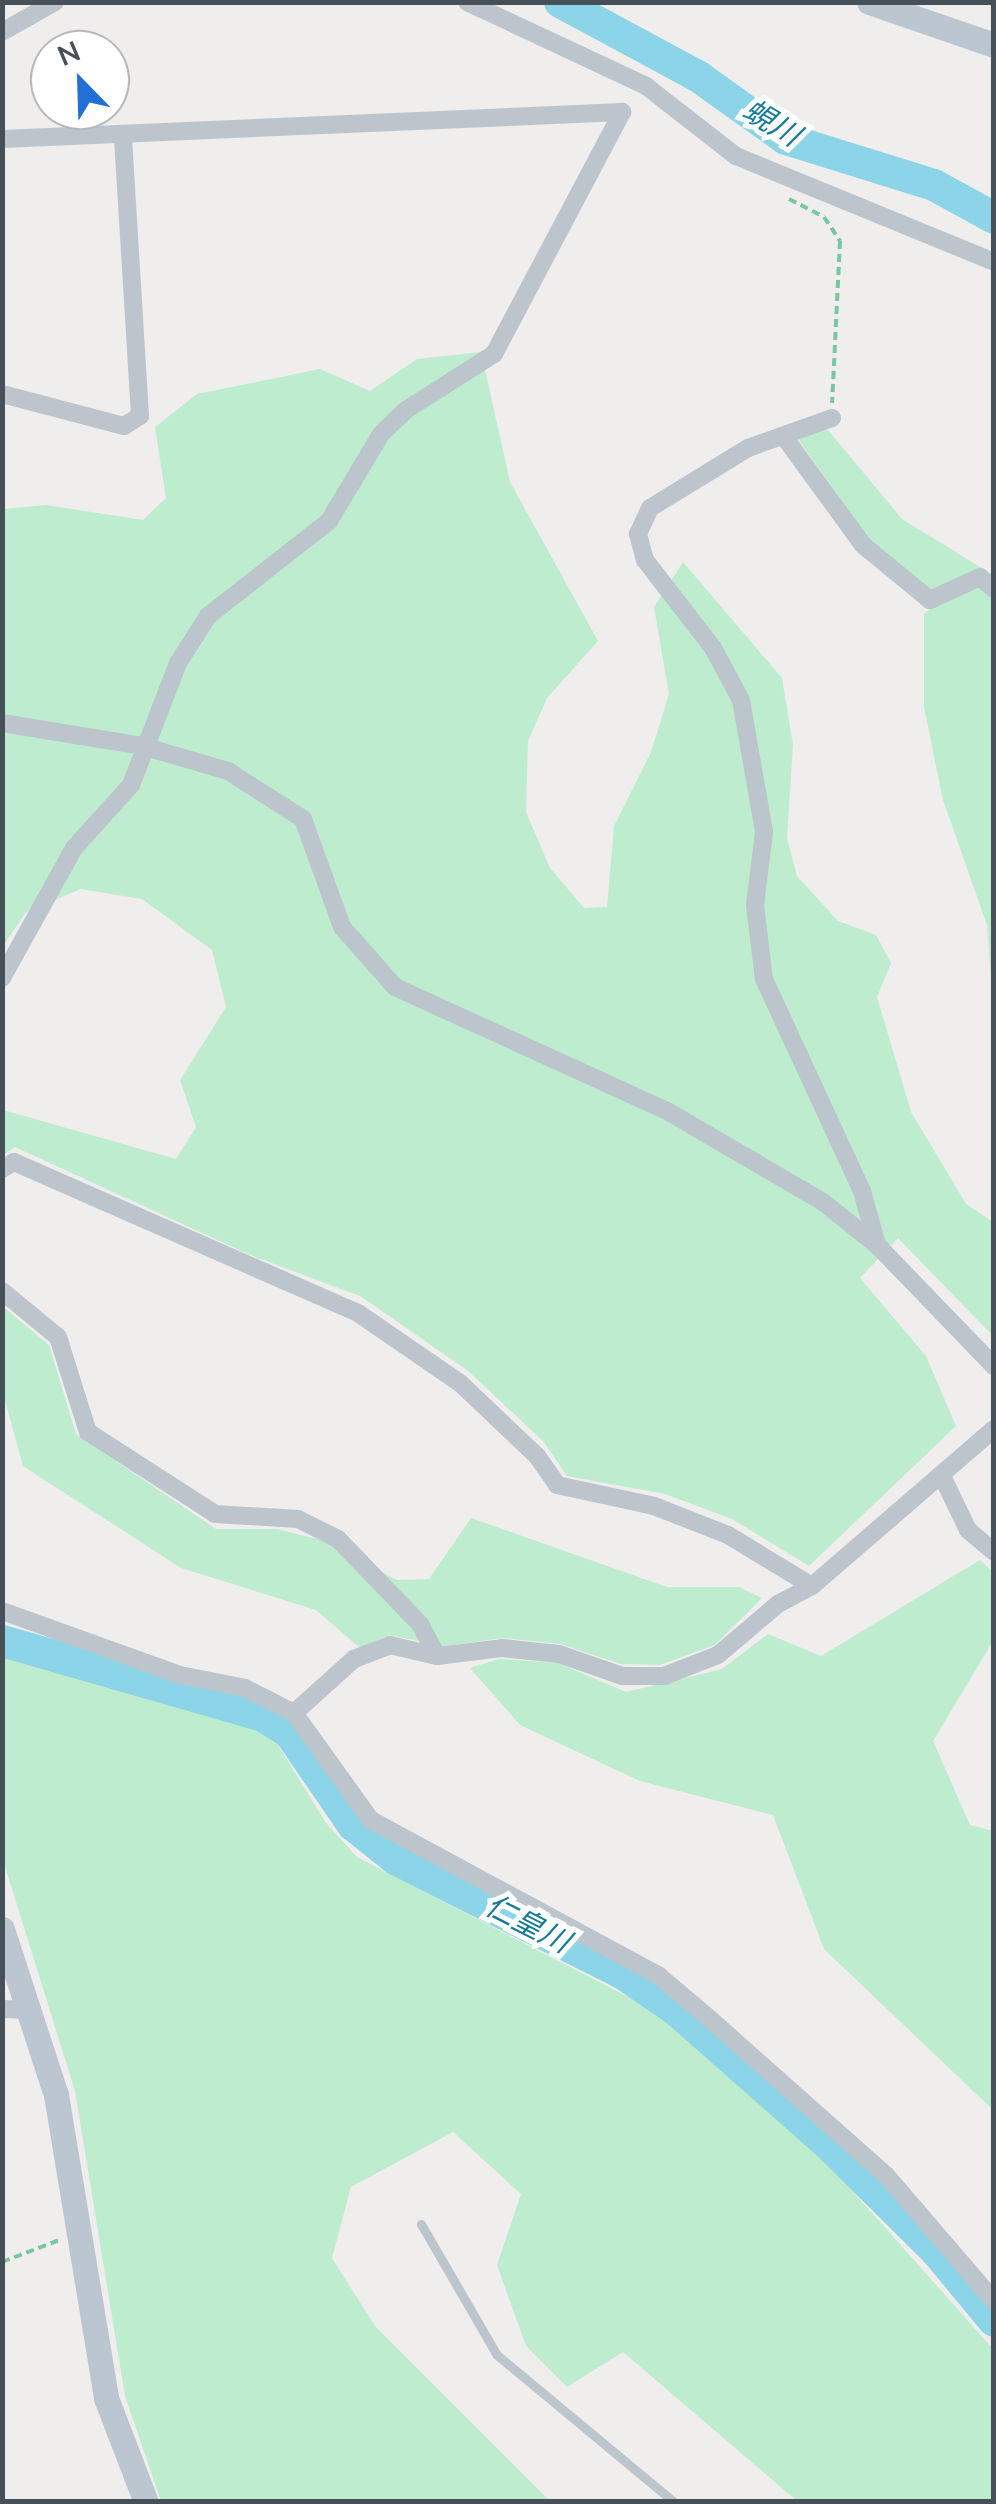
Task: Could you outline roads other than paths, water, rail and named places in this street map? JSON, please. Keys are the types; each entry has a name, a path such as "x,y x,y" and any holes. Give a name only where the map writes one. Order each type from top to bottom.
{"street":[{"path":"2,32 55,2"},
{"path":"467,2 646,86 736,156 994,262"},
{"path":"869,2 994,45"},
{"path":"2,139 622,112 494,354 406,410 380,434 330,521 208,616 142,746 131,786 74,848 2,978"},
{"path":"2,394 124,426 140,416 123,135"},
{"path":"832,418 748,448 650,508 638,534 645,560 713,648 741,700 764,832 755,906 764,979 862,1191 878,1246"},
{"path":"784,438 863,545 930,600 980,577 994,589"},
{"path":"2,722 142,746 228,771 303,820 342,927 395,988 669,1112 823,1202 878,1246 994,1366"},
{"path":"2,1169 14,1162 358,1314 460,1383 537,1456 558,1485 654,1506 709,1528 812,1586"},
{"path":"2,1291 58,1337 88,1432 216,1514 298,1518 338,1538 420,1624 437,1656"},
{"path":"294,1713 354,1658 390,1646 437,1656 502,1648 559,1654 622,1676 664,1676 718,1656 778,1604 812,1586 994,1429"},
{"path":"942,1476 968,1530 994,1552"},
{"path":"2,1612 180,1675 245,1688 294,1713 371,1820 659,1976 698,2008 886,2175 994,2302"},
{"path":"2,1929 32,2010 56,2095 106,2398 146,2502"},
{"path":"2,2009 32,2010"}],"lane":[{"path":"421,2224 497,2355 674,2502"}],"waterway":[{"name":"蜆川","path":"560,2 699,77 786,139 934,185 994,218"},
{"name":"仁皇川","path":"2,1641 263,1716 289,1732 353,1825 397,1860 622,1973 675,2009 828,2144 937,2252 994,2321"}]}
